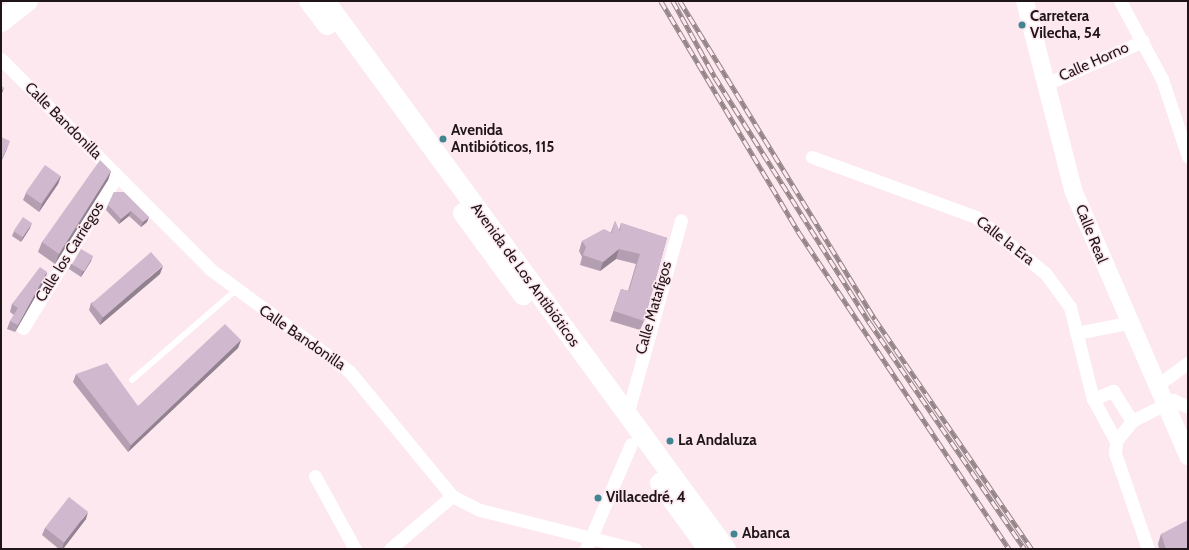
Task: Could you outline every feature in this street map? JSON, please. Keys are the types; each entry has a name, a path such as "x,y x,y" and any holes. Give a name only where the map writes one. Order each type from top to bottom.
{"highway":[{"path":"1,20 16,1"},
{"path":"1,20 27,1"}],"main road":[{"name":"Avenida de Los Antibióticos","path":"309,1 631,444 715,545"},
{"path":"316,1 370,73 393,93"},
{"name":"Avenida de Los Antibióticos","path":"325,1 517,263 623,403 696,508 715,545"},
{"path":"435,173 456,192 506,259 517,263 517,277 524,296"},
{"path":"623,403 631,444 641,446 675,492 696,508"}],"street":[{"name":"Calle Real","path":"1025,1 1073,190 1128,323 1188,456"},
{"path":"1120,1 1143,41 1162,79 1188,157"},
{"name":"Calle Horno","path":"1046,84 1143,41"},
{"name":"Calle Bandonilla","path":"1,59 210,269 236,290 349,371 452,496 480,510 588,544 635,549"},
{"name":"Calle la Era","path":"812,157 976,217 1045,273 1070,307 1093,399 1116,441 1115,453 1148,549"},
{"name":"Calle los Carriegos","path":"23,328 117,176"},
{"name":"Calle Matafigos","path":"623,403 681,220"},
{"path":"1076,333 1128,323"},
{"path":"1156,386 1188,363"},
{"path":"1093,399 1113,391 1132,421"},
{"path":"1116,441 1123,428 1132,421 1164,404 1173,400 1188,407"},
{"path":"588,544 623,456 631,444"},
{"path":"315,476 355,549"},
{"path":"390,549 452,496"}],"lane":[{"path":"132,380 236,290"}],"building":[{"path":"1,137 10,141 1,160"},
{"path":"100,160 111,171 59,254 42,242"},
{"path":"45,165 61,176 41,204 25,193"},
{"path":"114,192 124,192 149,217 143,222 131,211 121,219 108,205"},
{"path":"23,217 32,223 23,237 13,231"},
{"path":"615,221 620,232 621,223 667,238 644,321 614,311 621,289 629,291 640,254 619,249 603,262 583,255 586,247 582,241 604,229 612,233"},
{"path":"81,249 93,256 84,272 72,265"},
{"path":"151,252 163,266 103,317 91,304"},
{"path":"40,267 47,272 18,325 10,321 18,308 12,304"},
{"path":"225,324 241,340 131,445 76,374 107,363 138,406"},
{"path":"69,497 88,512 64,543 45,528"},
{"path":"1188,520 1188,549 1166,549 1161,534"}],"railway":[{"path":"661,1 798,231 1009,549"},
{"path":"673,1 715,77 870,323 1025,549"},
{"path":"680,1 875,319 1032,549"}],"place":[{"name":"Carretera Vilecha, 54","path":"1022,25"},
{"name":"Avenida Antibióticos, 115","path":"443,139"},
{"name":"La Andaluza","path":"670,441"},
{"name":"Villacedré, 4","path":"598,498"},
{"name":"Abanca","path":"734,534"}]}
